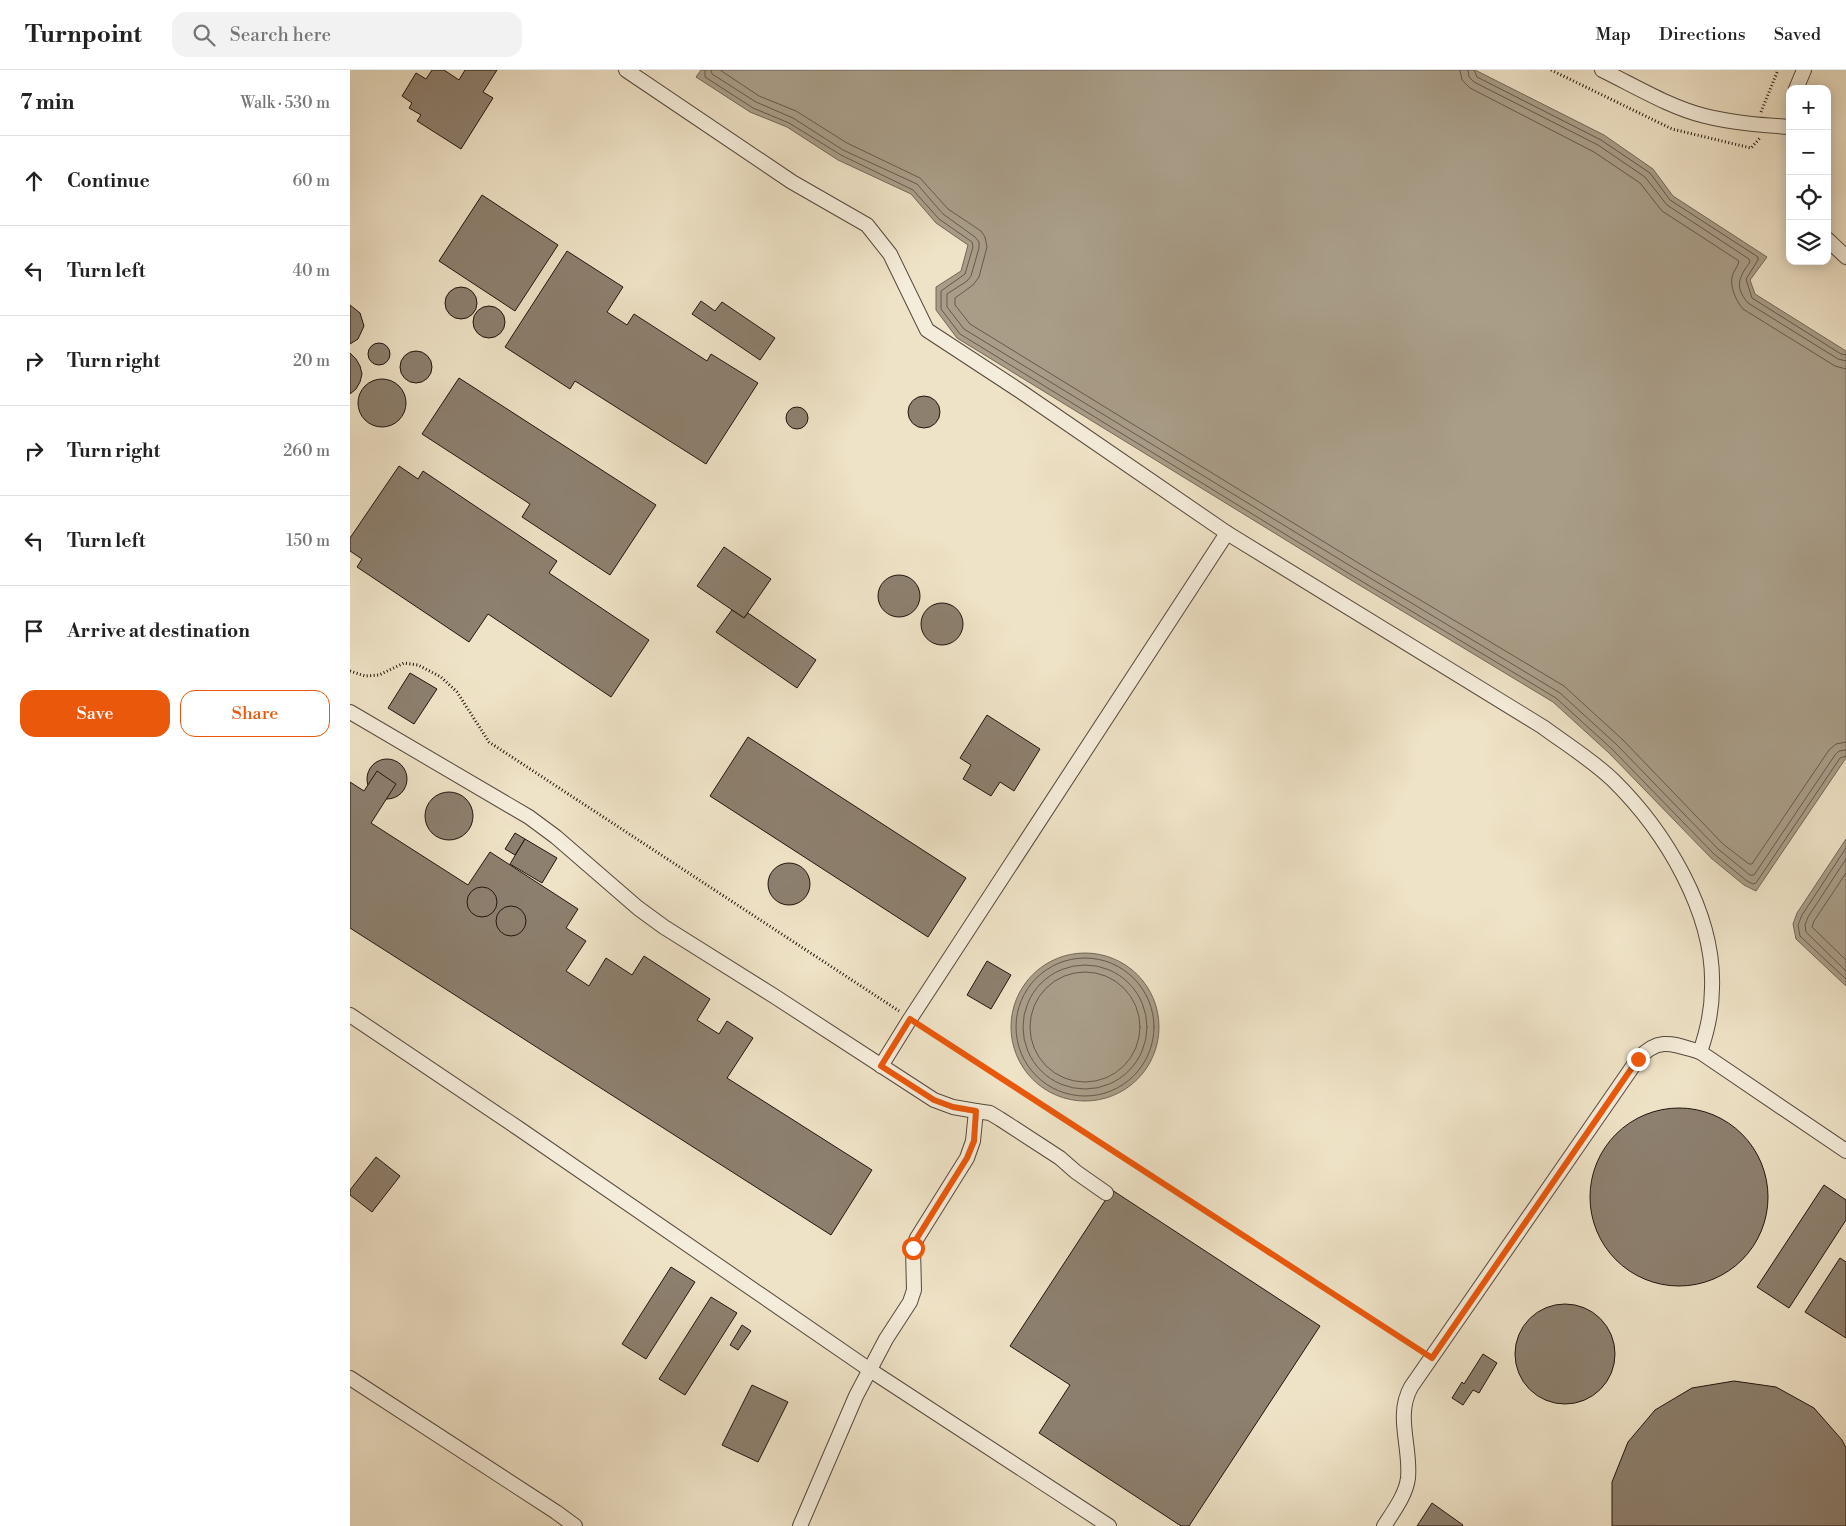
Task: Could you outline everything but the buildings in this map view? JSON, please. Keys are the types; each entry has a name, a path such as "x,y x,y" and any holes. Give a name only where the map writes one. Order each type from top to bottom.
{"street":[{"path":"626,70 792,182 867,226 890,254 927,330 1020,391 1227,533 1543,727 1612,779 1632,800 1660,836 1682,873 1701,919 1708,943 1712,989 1706,1035 1700,1052"},
{"path":"1602,70 1650,94 1703,116 1730,122 1786,126"},
{"path":"1798,85 1804,70"},
{"path":"1831,243 1846,257"},
{"path":"881,1066 1227,533"},
{"path":"350,712 529,817 556,837 638,908 664,927 934,1100 953,1107 990,1114 1000,1119 1060,1158 1106,1193"},
{"path":"350,1015 870,1370 1109,1526"},
{"path":"1384,1526 1402,1495 1407,1480 1408,1462 1403,1412 1404,1401 1411,1387 1638,1059 1650,1047 1666,1044 1676,1045 1700,1052 1846,1151"},
{"path":"800,1526 856,1396 886,1339 910,1302 914,1290 913,1248 917,1238 967,1158 974,1141 976,1111"},
{"path":"350,1378 575,1526"}],"path":[{"path":"350,672 365,676 379,675 404,663 418,665 441,676 457,692 488,742 1432,1358"}],"water":[{"path":"701,70 1475,70 1604,135 1653,169 1673,196 1767,257 1750,280 1755,294 1846,351 1846,758 1756,891 1744,885 1711,858 1609,753 1553,702 957,338 936,310 936,287 961,271 968,245 936,223 911,194 838,160 787,127 750,112 696,77"},
{"path":"1846,839 1846,986 1796,939 1793,924 1797,913"},
{"path":"1085,953 1113,959 1137,975 1153,999 1159,1027 1153,1055 1137,1079 1113,1095 1085,1101 1057,1095 1033,1079 1017,1055 1011,1027 1017,999 1033,975 1057,959"}],"route":[{"path":"913,1248 917,1238 967,1158 974,1141 976,1111 953,1107 934,1100 881,1066 910,1019 1432,1358 1638,1059"}]}
